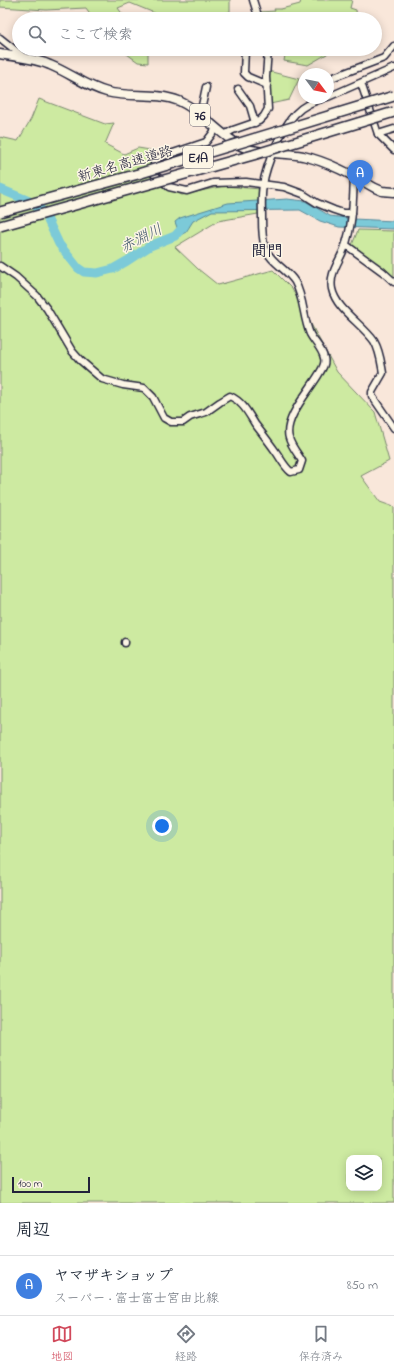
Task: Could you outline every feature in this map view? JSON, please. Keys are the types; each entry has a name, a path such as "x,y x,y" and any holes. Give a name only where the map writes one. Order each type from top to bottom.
{"highway":[{"name":"新東名高速道路","path":"0,212 138,174 394,96"},
{"name":"新東名高速道路","path":"0,226 246,157 394,112"}],"main road":[{"name":"76","path":"0,53 12,55"},
{"name":"76","path":"15,56 49,64 95,88 115,94 170,98 187,105 216,129 241,146 255,151 272,154 288,154 318,160 379,189 391,193 394,192"}],"street":[{"path":"253,0 257,12"},
{"path":"0,38 12,47"},
{"path":"0,53 6,42"},
{"path":"334,78 384,58 394,46"},
{"path":"244,56 244,73 248,77 267,85"},
{"path":"224,135 255,122 264,116 268,109 266,77 268,56"},
{"path":"334,94 394,68"},
{"path":"361,83 378,134 394,150"},
{"path":"200,115 206,87"},
{"path":"238,88 251,104 255,122"},
{"path":"0,266 16,277 37,296 47,309 72,351 80,360 102,378 123,385 144,388 153,397 164,418 171,422 183,422 190,417 206,412 230,396 237,399 243,404 255,424 277,453 284,466 291,472 299,470 302,461 288,438 287,428 291,417 324,366 324,358 321,350 310,335 300,294 294,282 288,273 272,260 266,249 262,236 262,199 263,184 272,154 295,113 308,104"},
{"path":"216,129 206,142 158,158 154,164 154,174 169,187 187,191 214,183 246,182 284,187 303,194 317,203 351,215"},
{"path":"378,134 394,129"},
{"path":"354,176 349,230 346,245 334,270 332,289 335,298 341,306 374,341 379,353 383,373 372,392 372,396 394,428"},
{"path":"346,245 394,282"}],"green space":[{"path":"0,0 230,0 230,12 152,12 130,3 118,8 121,12 89,12 86,8 46,10 0,7"},
{"path":"301,0 352,0 350,8 356,10 356,12 259,12 275,11 274,9 281,9 300,4"},
{"path":"130,56 148,56 148,63 138,62"},
{"path":"285,56 324,56 308,65 284,61"},
{"path":"268,71 298,79 289,100 270,104"},
{"path":"39,99 105,124 114,123 105,144 124,154 138,148 150,150 165,188 182,195 224,186 260,189 258,214 218,221 175,247 198,269 218,285 273,270 292,289 337,372 375,412 389,461 361,476 380,502 394,507 394,1203 0,1203 0,137 18,141 31,119"},
{"path":"358,230 394,231 394,277 352,245"}],"water":[{"path":"287,199 305,201 330,216 394,221 394,229 339,227 320,221 300,210 212,211 193,221 186,232 175,238 178,230 175,222 180,218 228,203"}],"waterway":[{"name":"赤淵川","path":"0,189 29,201 44,212 59,244 78,268 84,272 97,273 113,269 150,246 175,236 184,226"}],"place":[{"name":"ヤマザキショップ","path":"360,193"}],"district":[{"name":"間門","path":"267,250"}]}
